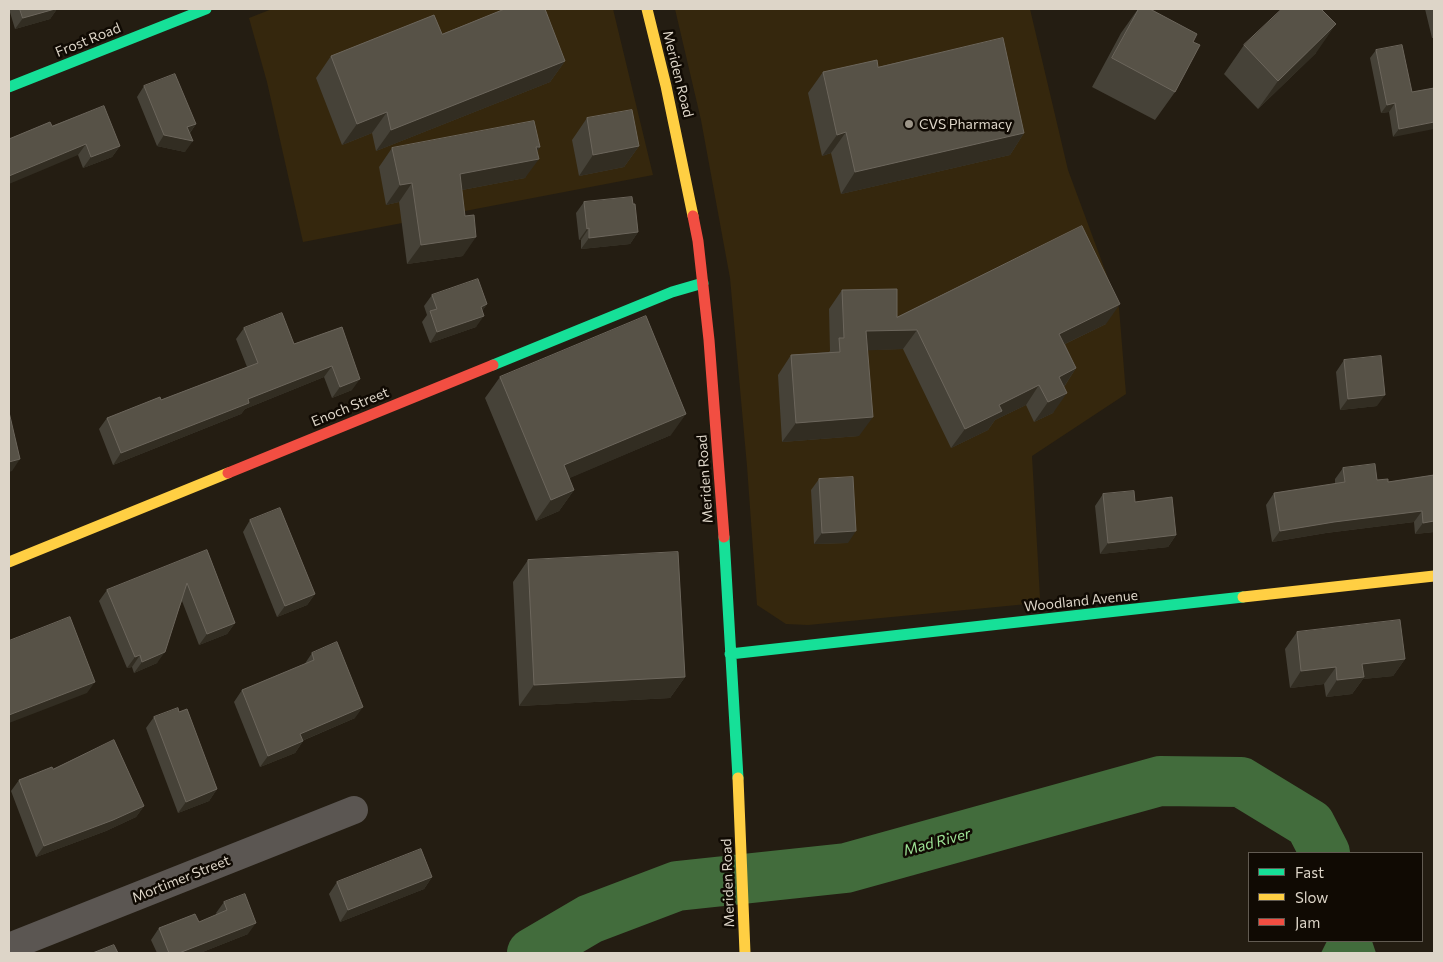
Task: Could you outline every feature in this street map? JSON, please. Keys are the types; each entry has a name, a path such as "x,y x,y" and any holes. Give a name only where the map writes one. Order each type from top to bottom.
{"street":[{"name":"Frost Road","path":"9,87 206,9"},
{"name":"Meriden Road","path":"646,9 684,164 698,241 703,283 718,448 742,851 745,953"},
{"name":"Enoch Street","path":"9,562 672,292 703,283"},
{"name":"Woodland Avenue","path":"730,654 1434,576"},
{"name":"Mortimer Street","path":"9,948 354,810"}],"shaded area":[{"path":"272,9 613,9 653,175 303,242 267,82 249,18"},
{"path":"675,9 1030,9 1068,170 1119,308 1126,394 1032,456 1040,598 1038,603 808,625 786,624 757,605 730,278 701,120"},
{"path":"1326,942 1372,942 1376,953 1321,953"}],"building":[{"path":"20,9 55,9 23,18"},
{"path":"505,9 545,9 565,61 391,130 387,112 357,124 331,56 434,15 442,34"},
{"path":"1139,9 1150,9 1197,34 1193,42 1200,45 1175,92 1112,58"},
{"path":"1282,9 1321,9 1336,24 1278,81 1244,45"},
{"name":"CVS Pharmacy","path":"1003,38 1024,133 855,172 846,132 837,135 823,72 877,60 878,67"},
{"path":"1402,45 1412,92 1434,88 1434,122 1399,129 1395,103 1387,105 1376,50"},
{"path":"175,74 196,124 187,127 193,141 164,135 144,86"},
{"path":"104,106 120,146 91,157 86,144 9,176 9,139 50,122 52,126"},
{"path":"632,110 639,146 593,155 587,118"},
{"path":"534,121 540,147 536,147 539,159 460,174 465,216 474,215 476,237 421,245 412,183 400,185 392,148"},
{"path":"632,197 633,204 635,204 638,232 589,238 584,202"},
{"path":"1082,226 1120,304 1059,334 1076,368 1059,377 1067,393 1048,402 1039,385 999,405 1002,411 965,429 917,330 866,331 873,417 796,423 791,355 840,352 839,338 844,338 842,290 897,289 897,317"},
{"path":"478,279 487,304 481,307 484,316 437,332 430,311 437,309 432,295"},
{"path":"282,313 294,344 342,327 360,379 340,387 332,366 248,399 249,403 121,453 107,418 160,397 161,400 258,363 244,328"},
{"path":"646,316 686,414 564,465 574,490 551,500 500,377"},
{"path":"1381,356 1385,395 1348,399 1344,360"},
{"path":"9,412 20,459 9,462"},
{"path":"1375,464 1377,480 1388,479 1388,482 1434,475 1434,521 1423,523 1422,511 1280,531 1274,493 1345,482 1343,468"},
{"path":"853,477 856,531 822,533 819,479"},
{"path":"1134,491 1135,502 1172,497 1176,535 1108,543 1103,494"},
{"path":"280,508 315,594 285,606 250,520"},
{"path":"207,550 235,623 207,634 187,583 165,652 142,662 140,655 135,657 107,590"},
{"path":"678,552 685,677 534,685 528,560"},
{"path":"70,617 95,682 9,715 9,641"},
{"path":"1400,620 1405,659 1362,664 1364,677 1337,680 1336,667 1301,671 1297,632"},
{"path":"337,642 363,707 300,734 303,741 268,756 242,690 314,660 312,653"},
{"path":"178,708 179,712 187,709 217,789 186,802 154,717"},
{"path":"114,740 144,806 44,846 19,780 52,767 53,769"},
{"path":"421,849 432,877 348,910 337,882"},
{"path":"245,894 256,923 179,953 169,953 159,928 195,914 199,922 227,910 224,902"},
{"path":"114,945 118,953 93,953"}],"waterway":[{"name":"Mad River","path":"532,953 590,919 677,886 846,868 1160,781 1241,782 1310,824 1324,852"}],"traffic: fast":[{"path":"9,87 206,9"},
{"path":"493,365 672,292 703,283"},
{"path":"724,537 738,778"},
{"path":"730,654 1243,597"}],"traffic: slow":[{"path":"647,9 666,86 693,216"},
{"path":"9,562 228,473"},
{"path":"1243,597 1434,576"},
{"path":"738,778 745,953"}],"traffic: jam":[{"path":"693,216 698,241 709,340 724,537"},
{"path":"228,473 493,365"}],"place":[{"name":"CVS Pharmacy","path":"909,124"}]}
